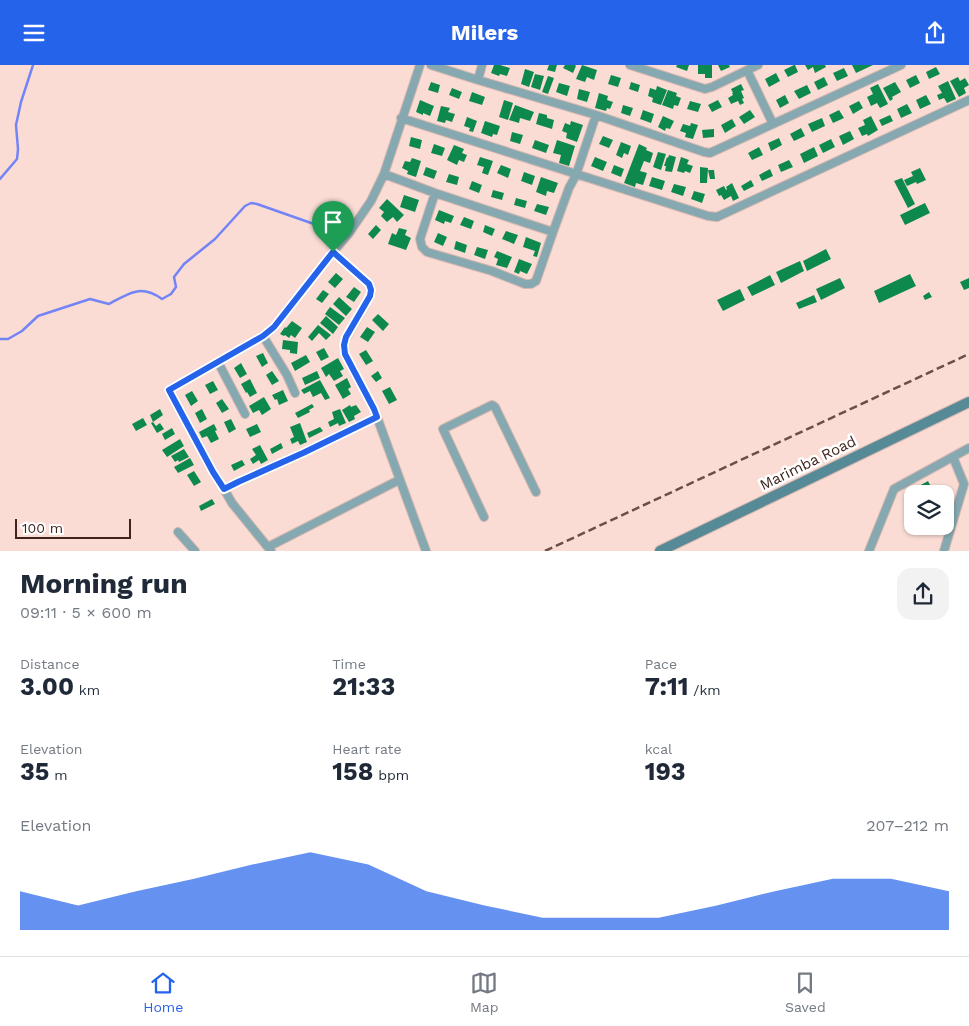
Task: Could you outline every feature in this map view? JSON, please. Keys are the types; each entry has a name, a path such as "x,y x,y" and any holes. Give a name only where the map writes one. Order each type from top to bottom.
{"street":[{"path":"399,480 270,549 232,503 169,390 263,336 274,327 349,233 371,201 384,174 420,65"},
{"path":"431,65 596,115 710,153 901,65"},
{"path":"478,80 482,65"},
{"path":"630,65 705,89 758,65"},
{"path":"747,70 773,125"},
{"path":"401,118 708,217 716,217 969,100"},
{"path":"435,193 420,239 422,247 427,252 492,271 525,284 531,284 536,281 569,188 576,175 596,115"},
{"path":"384,174 435,193 554,231"},
{"path":"333,252 369,284 371,290 370,296 346,337 344,345 345,354 374,409 426,551"},
{"path":"263,336 287,375 294,393"},
{"path":"218,362 245,414"},
{"name":"Marimba Road","path":"660,551 969,401"},
{"path":"484,517 443,429 492,405 495,407 536,492"},
{"path":"224,489 377,417"},
{"path":"869,551 894,489 969,448"},
{"path":"944,551 964,485 953,457"},
{"path":"178,532 194,551"}],"building":[{"path":"494,65 510,68 507,76 491,73"},
{"path":"549,65 557,65 555,72 547,70"},
{"path":"565,65 576,66 573,73 563,68"},
{"path":"582,65 597,70 594,80 587,77 585,82 576,79"},
{"path":"677,65 689,65 687,71 676,67"},
{"path":"698,65 712,65 712,78 705,78 705,74 698,74"},
{"path":"718,65 729,65 730,67 721,71"},
{"path":"794,65 798,72 788,77 784,70"},
{"path":"805,65 825,65 826,67 815,73 813,67 808,70"},
{"path":"852,65 873,65 856,73"},
{"path":"936,67 940,74 929,79 926,72"},
{"path":"844,68 848,76 837,81 833,73"},
{"path":"525,69 534,72 529,87 521,84"},
{"path":"776,73 780,81 769,87 765,79"},
{"path":"535,74 544,76 540,90 531,87"},
{"path":"611,75 621,78 618,87 608,84"},
{"path":"916,75 920,83 910,88 906,80"},
{"path":"548,76 554,78 548,94 542,92"},
{"path":"824,77 828,85 818,90 814,82"},
{"path":"958,77 960,81 965,78 969,85 964,88 966,93 959,97 950,81"},
{"path":"948,81 956,99 947,103 944,98 939,100 937,95 942,93 938,86"},
{"path":"431,82 440,85 438,93 428,90"},
{"path":"631,82 640,85 638,92 629,89"},
{"path":"895,82 901,92 892,97 893,99 890,101 883,88"},
{"path":"559,83 570,86 567,96 556,92"},
{"path":"741,84 744,90 741,91 744,103 740,105 738,101 731,104 728,98 733,95 731,89"},
{"path":"878,84 888,104 880,108 877,103 871,106 867,97 873,94 870,88"},
{"path":"807,85 811,93 799,99 794,91"},
{"path":"657,86 667,90 661,105 652,102 653,98 648,96 650,88 656,90"},
{"path":"452,88 462,92 459,99 449,95"},
{"path":"579,89 590,92 587,102 577,99"},
{"path":"668,90 677,93 676,96 681,98 678,106 674,105 673,109 662,105"},
{"path":"472,92 485,97 482,105 469,101"},
{"path":"599,93 608,96 607,100 613,102 610,109 607,108 606,111 595,108"},
{"path":"785,95 789,103 780,108 776,100"},
{"path":"926,95 931,104 920,109 916,100"},
{"path":"420,100 434,106 430,116 416,112"},
{"path":"504,100 513,103 508,120 499,117"},
{"path":"718,100 722,107 712,112 708,105"},
{"path":"690,101 701,104 698,112 687,109"},
{"path":"859,101 863,108 853,114 849,106"},
{"path":"907,104 912,113 901,118 897,109"},
{"path":"515,105 534,112 530,121 520,118 519,123 509,120"},
{"path":"623,105 633,108 630,116 621,113"},
{"path":"441,106 450,108 448,112 455,114 452,122 446,120 445,123 437,121"},
{"path":"643,110 654,114 651,123 640,119"},
{"path":"750,110 755,117 744,124 739,117"},
{"path":"839,110 844,118 833,123 829,115"},
{"path":"539,113 547,115 547,118 554,120 552,129 536,124"},
{"path":"890,115 893,121 882,126 879,120"},
{"path":"663,116 674,121 670,129 666,128 665,131 658,127"},
{"path":"871,116 878,130 868,136 867,134 862,136 858,128 865,125 863,120"},
{"path":"467,117 477,121 473,132 469,131 470,128 464,126"},
{"path":"822,118 825,126 812,132 808,124"},
{"path":"732,119 736,126 725,133 721,125"},
{"path":"485,121 500,126 497,135 493,134 492,137 481,133"},
{"path":"571,121 583,125 577,142 566,138 567,133 562,131 565,123 570,125"},
{"path":"691,123 698,125 693,139 685,137 686,133 680,131 683,124 690,126"},
{"path":"801,128 805,136 794,141 790,134"},
{"path":"714,129 714,137 703,138 702,130"},
{"path":"850,131 854,139 843,145 839,136"},
{"path":"512,132 523,135 520,144 510,141"},
{"path":"603,136 613,140 609,148 599,144"},
{"path":"411,137 422,140 420,149 409,146"},
{"path":"779,138 782,145 771,151 768,143"},
{"path":"831,139 835,147 823,153 819,145"},
{"path":"535,140 549,145 546,153 532,148"},
{"path":"557,140 575,146 569,166 559,163 561,155 553,153"},
{"path":"621,142 631,146 628,155 624,153 622,158 616,155"},
{"path":"434,144 445,148 442,156 431,153"},
{"path":"639,144 653,153 650,163 644,161 640,171 647,173 643,185 636,183 635,187 624,183"},
{"path":"454,145 464,149 462,153 467,155 464,162 459,160 457,165 447,160"},
{"path":"759,147 763,155 752,160 748,153"},
{"path":"814,147 818,156 804,163 800,154"},
{"path":"658,152 666,154 661,170 653,167"},
{"path":"669,155 676,157 672,172 665,171 666,166 664,166"},
{"path":"480,157 493,161 488,175 482,173 484,167 477,165"},
{"path":"595,157 607,162 603,171 591,166"},
{"path":"681,157 689,160 687,164 693,166 690,173 677,171"},
{"path":"412,158 421,161 416,177 407,174 408,171 402,168 405,161 410,162"},
{"path":"789,160 793,167 781,172 778,165"},
{"path":"501,165 511,169 508,178 497,173"},
{"path":"614,165 624,169 621,177 611,173"},
{"path":"426,167 437,171 434,179 423,175"},
{"path":"700,167 708,168 707,183 700,183"},
{"path":"920,168 926,180 907,186 904,180 913,176 911,172"},
{"path":"770,169 773,176 762,181 759,175"},
{"path":"708,170 714,170 715,179 710,179"},
{"path":"524,172 535,176 532,185 521,181"},
{"path":"449,174 459,177 457,185 446,182"},
{"path":"541,177 558,183 554,193 547,191 546,196 536,192"},
{"path":"652,177 665,181 662,190 649,186"},
{"path":"902,178 915,204 908,208 894,181"},
{"path":"751,180 754,186 744,191 741,186"},
{"path":"472,181 482,185 479,193 469,189"},
{"path":"732,183 739,198 733,201 731,196 724,200 716,190 724,186 726,190 726,187"},
{"path":"674,184 686,187 683,196 671,192"},
{"path":"493,190 504,193 502,200 491,197"},
{"path":"694,191 705,194 702,203 691,199"},
{"path":"404,195 419,200 415,212 400,207"},
{"path":"516,198 527,201 525,208 514,205"},
{"path":"387,199 404,215 397,222 393,217 387,222 381,216 384,212 379,208"},
{"path":"925,203 930,213 905,225 900,215"},
{"path":"537,204 549,207 546,215 534,211"},
{"path":"439,210 454,216 451,223 445,221 444,224 435,220"},
{"path":"464,217 474,221 471,229 460,225"},
{"path":"376,225 381,230 373,239 368,234"},
{"path":"485,225 495,229 492,236 483,232"},
{"path":"399,228 407,230 405,235 411,238 406,250 388,244 392,233 396,235"},
{"path":"506,231 518,235 514,244 502,239"},
{"path":"438,233 447,237 443,246 434,242"},
{"path":"526,237 541,243 537,257 533,256 535,251 523,247"},
{"path":"456,241 467,245 465,253 454,249"},
{"path":"477,247 488,250 485,259 474,255"},
{"path":"826,249 831,259 807,271 803,261"},
{"path":"497,251 512,257 507,268 496,265 498,259 494,257"},
{"path":"519,259 532,264 527,274 520,271 519,274 514,272"},
{"path":"800,261 804,271 781,283 776,272"},
{"path":"336,273 343,279 335,288 328,282"},
{"path":"910,274 916,286 879,303 874,291"},
{"path":"770,275 775,285 752,296 747,287"},
{"path":"840,278 845,288 821,300 816,289"},
{"path":"969,278 969,288 964,290 960,282"},
{"path":"354,287 361,292 354,302 346,297"},
{"path":"740,289 745,300 723,311 717,300"},
{"path":"323,290 329,294 322,303 316,299"},
{"path":"929,292 932,297 925,300 923,296"},
{"path":"814,295 817,302 799,309 796,303"},
{"path":"339,297 352,309 346,316 333,304"},
{"path":"330,307 345,318 339,325 325,314"},
{"path":"378,314 389,324 383,331 372,320"},
{"path":"326,316 338,327 333,334 320,323"},
{"path":"292,321 302,328 295,338 291,335 289,338 280,334 285,327"},
{"path":"318,325 331,335 326,340 319,333 312,341 308,337"},
{"path":"367,327 375,332 368,342 360,337"},
{"path":"283,340 298,342 297,354 290,353 290,350 282,349"},
{"path":"324,348 329,357 321,361 316,352"},
{"path":"366,350 373,361 366,365 359,354"},
{"path":"263,353 268,363 262,367 256,356"},
{"path":"306,355 310,362 295,371 291,363"},
{"path":"338,358 344,369 340,371 343,376 334,381 329,374 326,377 321,368"},
{"path":"241,363 247,374 240,378 234,368"},
{"path":"272,371 279,381 272,385 266,375"},
{"path":"317,371 320,378 305,385 302,378"},
{"path":"378,371 382,378 376,382 371,376"},
{"path":"347,378 351,387 348,389 351,394 343,399 335,385"},
{"path":"250,379 257,393 250,397 241,384"},
{"path":"320,380 330,398 325,400 321,393 313,397 310,391 304,394 301,390"},
{"path":"213,381 218,390 210,394 205,385"},
{"path":"390,387 397,400 389,404 382,391"},
{"path":"283,390 288,401 279,405 277,399 275,400 272,395"},
{"path":"192,391 198,401 191,406 185,395"},
{"path":"264,397 271,409 262,415 259,410 253,413 249,406"},
{"path":"222,399 229,409 222,413 216,403"},
{"path":"312,404 314,407 309,410 310,412 298,418 295,413"},
{"path":"350,405 351,407 356,405 361,412 354,416 355,419 349,422 342,410"},
{"path":"160,409 163,415 153,422 150,415"},
{"path":"202,409 207,419 200,423 195,413"},
{"path":"340,409 346,423 339,426 338,423 330,427 328,422 334,419 332,412"},
{"path":"143,418 147,425 136,431 132,424"},
{"path":"231,419 236,429 229,433 224,422"},
{"path":"153,422 156,426 160,423 164,429 157,433 151,423"},
{"path":"300,423 307,442 300,445 298,441 292,444 290,439 294,437 290,427"},
{"path":"214,424 219,439 211,443 207,436 202,438 199,432"},
{"path":"257,424 261,432 250,437 246,429"},
{"path":"320,427 323,431 309,438 307,433"},
{"path":"172,428 175,434 165,440 162,434"},
{"path":"180,439 184,446 167,457 162,450"},
{"path":"281,443 283,448 272,454 270,449"},
{"path":"260,445 268,460 261,464 259,460 253,464 250,459 256,455 252,449"},
{"path":"184,449 189,457 175,462 171,456"},
{"path":"190,458 194,465 178,473 174,467"},
{"path":"242,460 245,465 234,471 231,465"},
{"path":"194,471 201,482 194,486 187,475"},
{"path":"928,481 930,485 921,485"},
{"path":"212,499 215,504 201,511 199,506"}],"waterway":[{"path":"0,179 17,159 16,125 33,65"},
{"path":"0,339 8,339 22,331 38,316 90,299 109,304 129,294 141,291 155,294 162,299 171,294 176,287 174,277 184,264 215,239 245,206 251,203 331,230"}],"railway":[{"path":"545,551 969,354"}],"route":[{"path":"333,252 369,284 371,290 370,296 346,337 344,345 345,354 377,417 224,489 169,390 263,336 274,327 333,252"}]}
